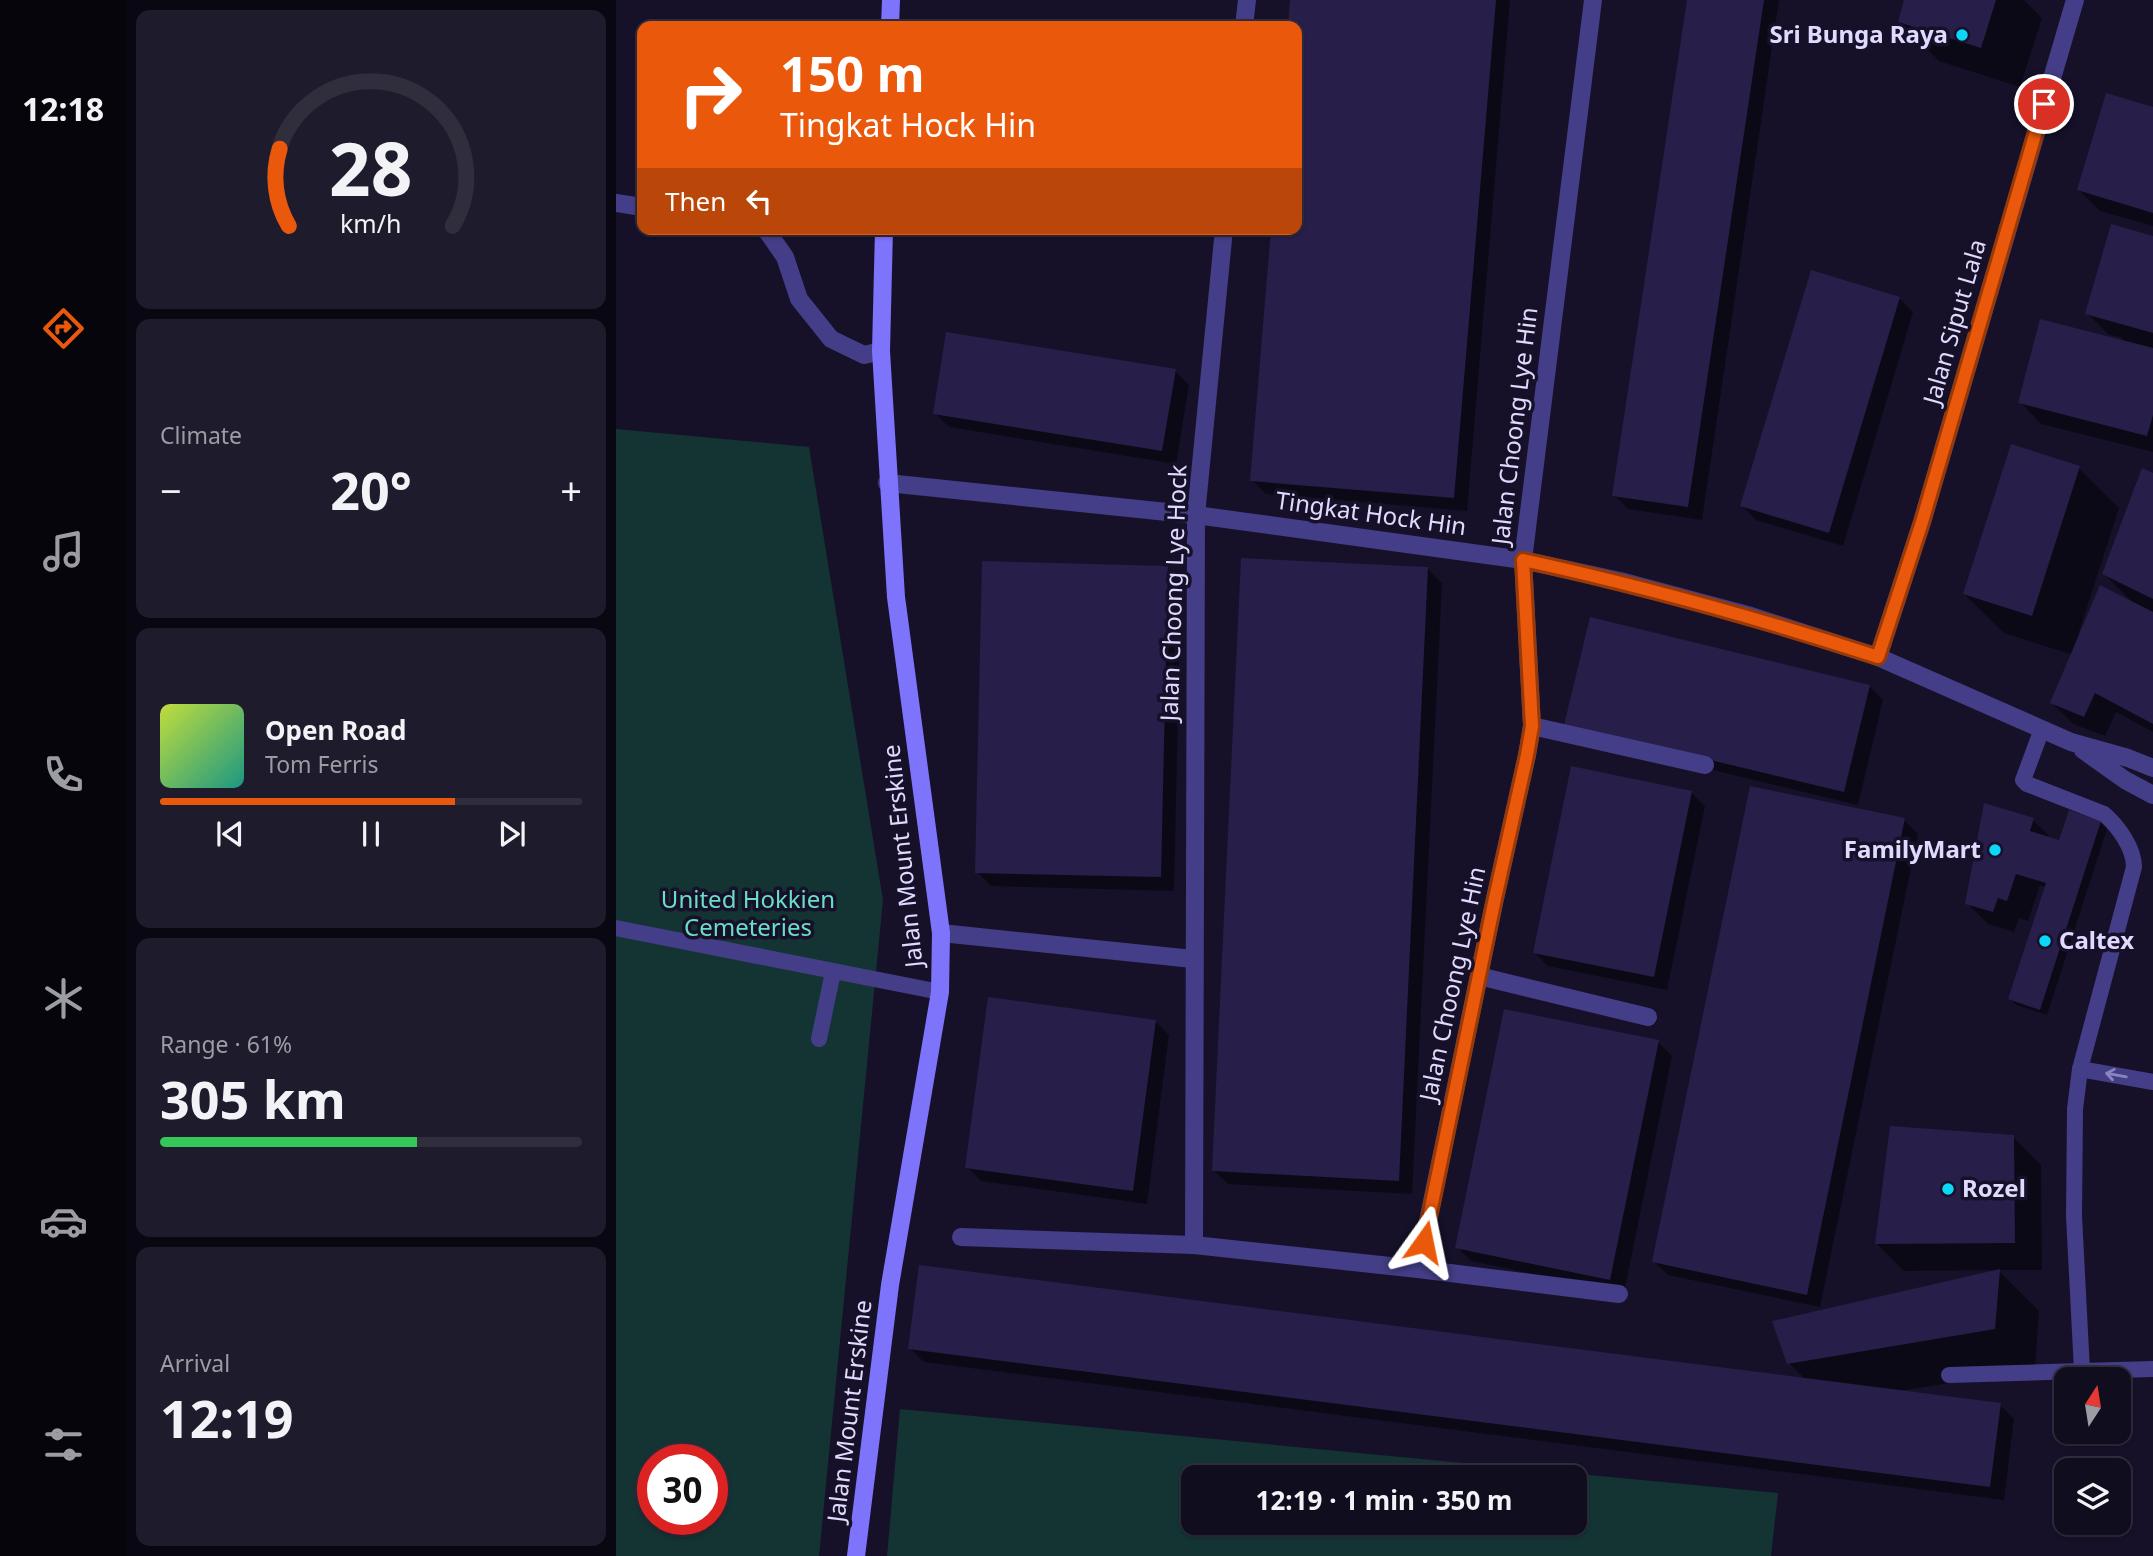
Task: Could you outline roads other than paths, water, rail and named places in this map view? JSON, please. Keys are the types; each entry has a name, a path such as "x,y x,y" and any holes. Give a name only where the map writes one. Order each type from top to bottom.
{"main road":[{"path":"890,21 891,0"},
{"name":"Jalan Mount Erskine","path":"856,1556 890,1285 940,992 941,933 895,597 881,351 884,235"}],"street":[{"path":"1245,21 1247,0"},
{"name":"Jalan Choong Lye Hin","path":"1418,1269 1532,726 1523,560 1593,0"},
{"name":"Jalan Siput Lala","path":"1878,657 1922,522 2075,0"},
{"path":"616,203 637,205"},
{"path":"770,235 785,257 799,299 831,339 864,355 881,351"},
{"name":"Jalan Choong Lye Hock","path":"1194,1245 1196,515 1223,235"},
{"name":"Tingkat Hock Hin","path":"887,483 1196,515 1523,560 1619,581 1738,613 1878,657 2071,742 2153,768"},
{"path":"1532,726 1705,765"},
{"name":"Tingkat Hock Hin","path":"2071,742 2125,780 2153,795"},
{"path":"941,933 1193,959"},
{"path":"1479,976 1648,1017"},
{"path":"961,1237 1194,1245 1619,1294"}],"lane":[{"path":"2042,729 2023,780 2027,784 2104,814 2114,822 2134,858 2134,867 2080,1069 2075,1109 2074,1216 2082,1367"},
{"path":"616,928 940,992"},
{"path":"819,1039 833,972"},
{"path":"2080,1069 2153,1082"},
{"path":"2132,1370 2153,1369"},
{"path":"1949,1376 2054,1372"}],"place":[{"name":"Sri Bunga Raya","path":"1962,35"},
{"name":"FamilyMart","path":"1995,850"},
{"name":"Caltex","path":"2045,941"},
{"name":"Rozel","path":"1948,1189"}],"park label":[{"name":"United Hokkien Cemeteries","path":"748,914"}]}
